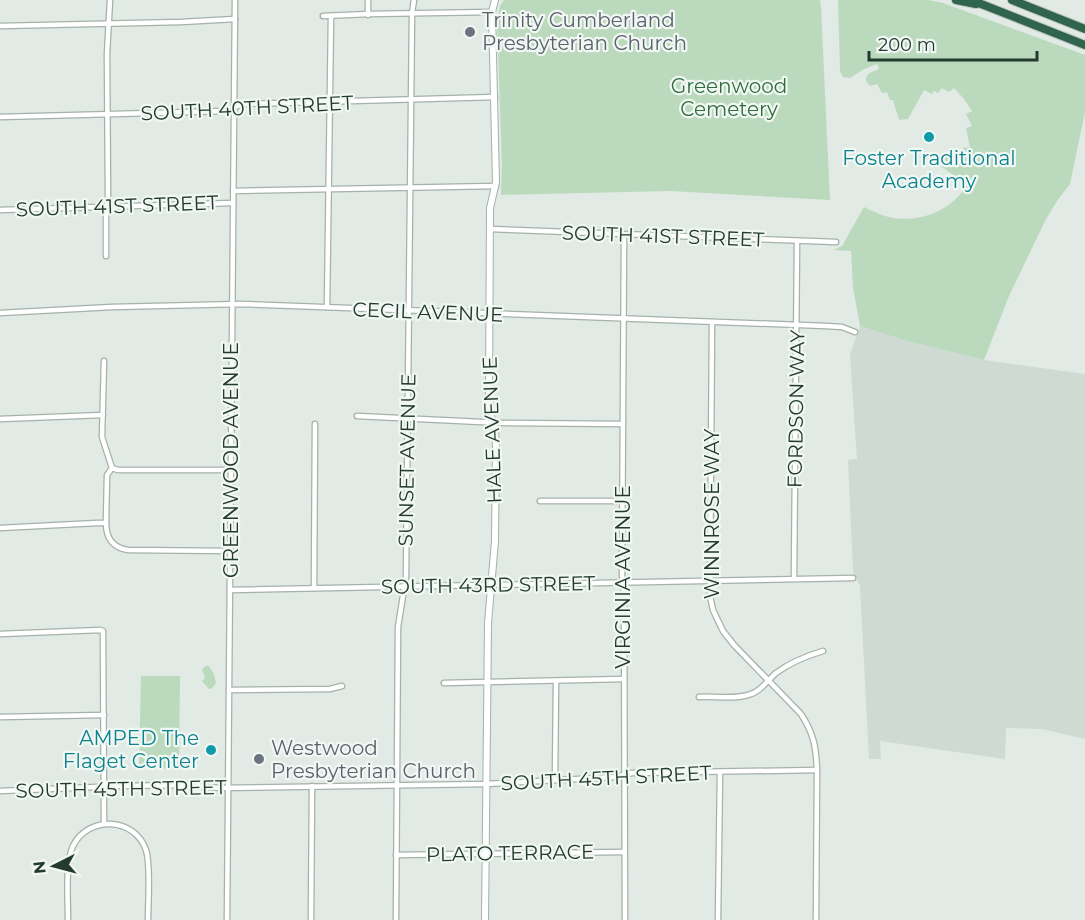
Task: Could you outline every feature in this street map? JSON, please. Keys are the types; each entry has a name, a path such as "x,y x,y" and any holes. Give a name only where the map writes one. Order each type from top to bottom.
{"highway":[{"path":"956,0 982,5"},
{"path":"971,0 1085,45"},
{"path":"1012,0 1085,29"}],"street":[{"path":"106,256 107,54 110,0"},
{"name":"GREENWOOD AVENUE","path":"227,920 235,0"},
{"path":"368,0 368,15"},
{"name":"SUNSET AVENUE","path":"396,920 398,627 406,577 412,13 414,0"},
{"path":"492,12 495,0"},
{"path":"492,12 500,0"},
{"path":"323,16 492,12"},
{"name":"HALE AVENUE","path":"485,920 488,624 495,541 496,454 495,429 489,398 490,208 496,186 492,12"},
{"path":"327,307 331,16"},
{"path":"0,26 235,19"},
{"name":"SOUTH 40TH STREET","path":"0,117 227,111 242,104 495,97"},
{"name":"SOUTH 41ST STREET","path":"233,191 496,186"},
{"name":"SOUTH 41ST STREET","path":"0,210 233,203"},
{"name":"SOUTH 41ST STREET","path":"490,229 837,242"},
{"name":"VIRGINIA AVENUE","path":"624,235 622,576 624,590 625,920"},
{"name":"FORDSON WAY","path":"794,578 797,241"},
{"name":"CECIL AVENUE","path":"0,313 232,304 842,327 855,332"},
{"name":"WINNROSE WAY","path":"712,322 711,603 717,622 734,645 794,707 814,739 817,770 816,920"},
{"path":"104,361 103,441 112,468"},
{"path":"0,419 103,415"},
{"path":"357,416 493,422 623,424"},
{"path":"314,588 315,424"},
{"path":"112,468 118,470 231,470"},
{"path":"112,468 107,475 106,523 108,537 114,545 128,550 230,551"},
{"path":"540,501 622,501"},
{"path":"0,528 106,523"},
{"name":"SOUTH 43RD STREET","path":"230,591 853,578"},
{"path":"0,634 100,630 103,632 104,823"},
{"path":"699,697 745,696 755,693 791,664 823,651"},
{"path":"444,682 624,680"},
{"path":"555,779 556,682"},
{"path":"229,690 330,689 342,686"},
{"path":"0,717 104,716"},
{"name":"SOUTH 45TH STREET","path":"0,791 104,786 183,785 228,788 486,784 615,777 632,773 817,770"},
{"path":"718,920 720,772"},
{"path":"311,920 312,786"},
{"path":"68,920 70,853 82,834 104,823 116,824 131,830 145,847 148,858 148,920"},
{"name":"PLATO TERRACE","path":"396,855 624,852"}],"shaded area":[{"path":"860,326 907,341 984,360 1085,374 1085,739 1042,729 1006,728 1005,759 880,741 881,759 869,759 860,586 853,571 848,460 857,459 850,355"}],"green space":[{"name":"Greenwood Cemetery","path":"504,0 820,0 830,200 670,191 501,195 497,20"},
{"path":"838,0 929,0 943,3 1085,55 1085,112 1070,184 1046,219 1009,296 984,360 907,341 860,326 853,288 851,251 834,250 842,246 864,207 882,215 909,219 932,214 952,202 960,194 967,185 930,157 963,157 963,148 970,147 966,128 972,126 966,114 972,111 954,88 949,92 942,88 938,93 934,91 932,94 924,90 908,119 899,120 893,100 890,100 887,92 882,93 877,84 870,86 866,81 868,74 879,69 877,64 850,78 843,77 840,71"},
{"path":"205,666 209,666 214,674 216,683 211,689 202,681 205,678 202,670"},
{"path":"141,676 180,676 179,769 139,768"}],"place":[{"name":"Trinity Cumberland Presbyterian Church","path":"470,32"},
{"name":"Foster Traditional Academy","path":"929,137"},
{"name":"AMPED The Flaget Center","path":"211,750"},
{"name":"Westwood Presbyterian Church","path":"259,759"}]}
